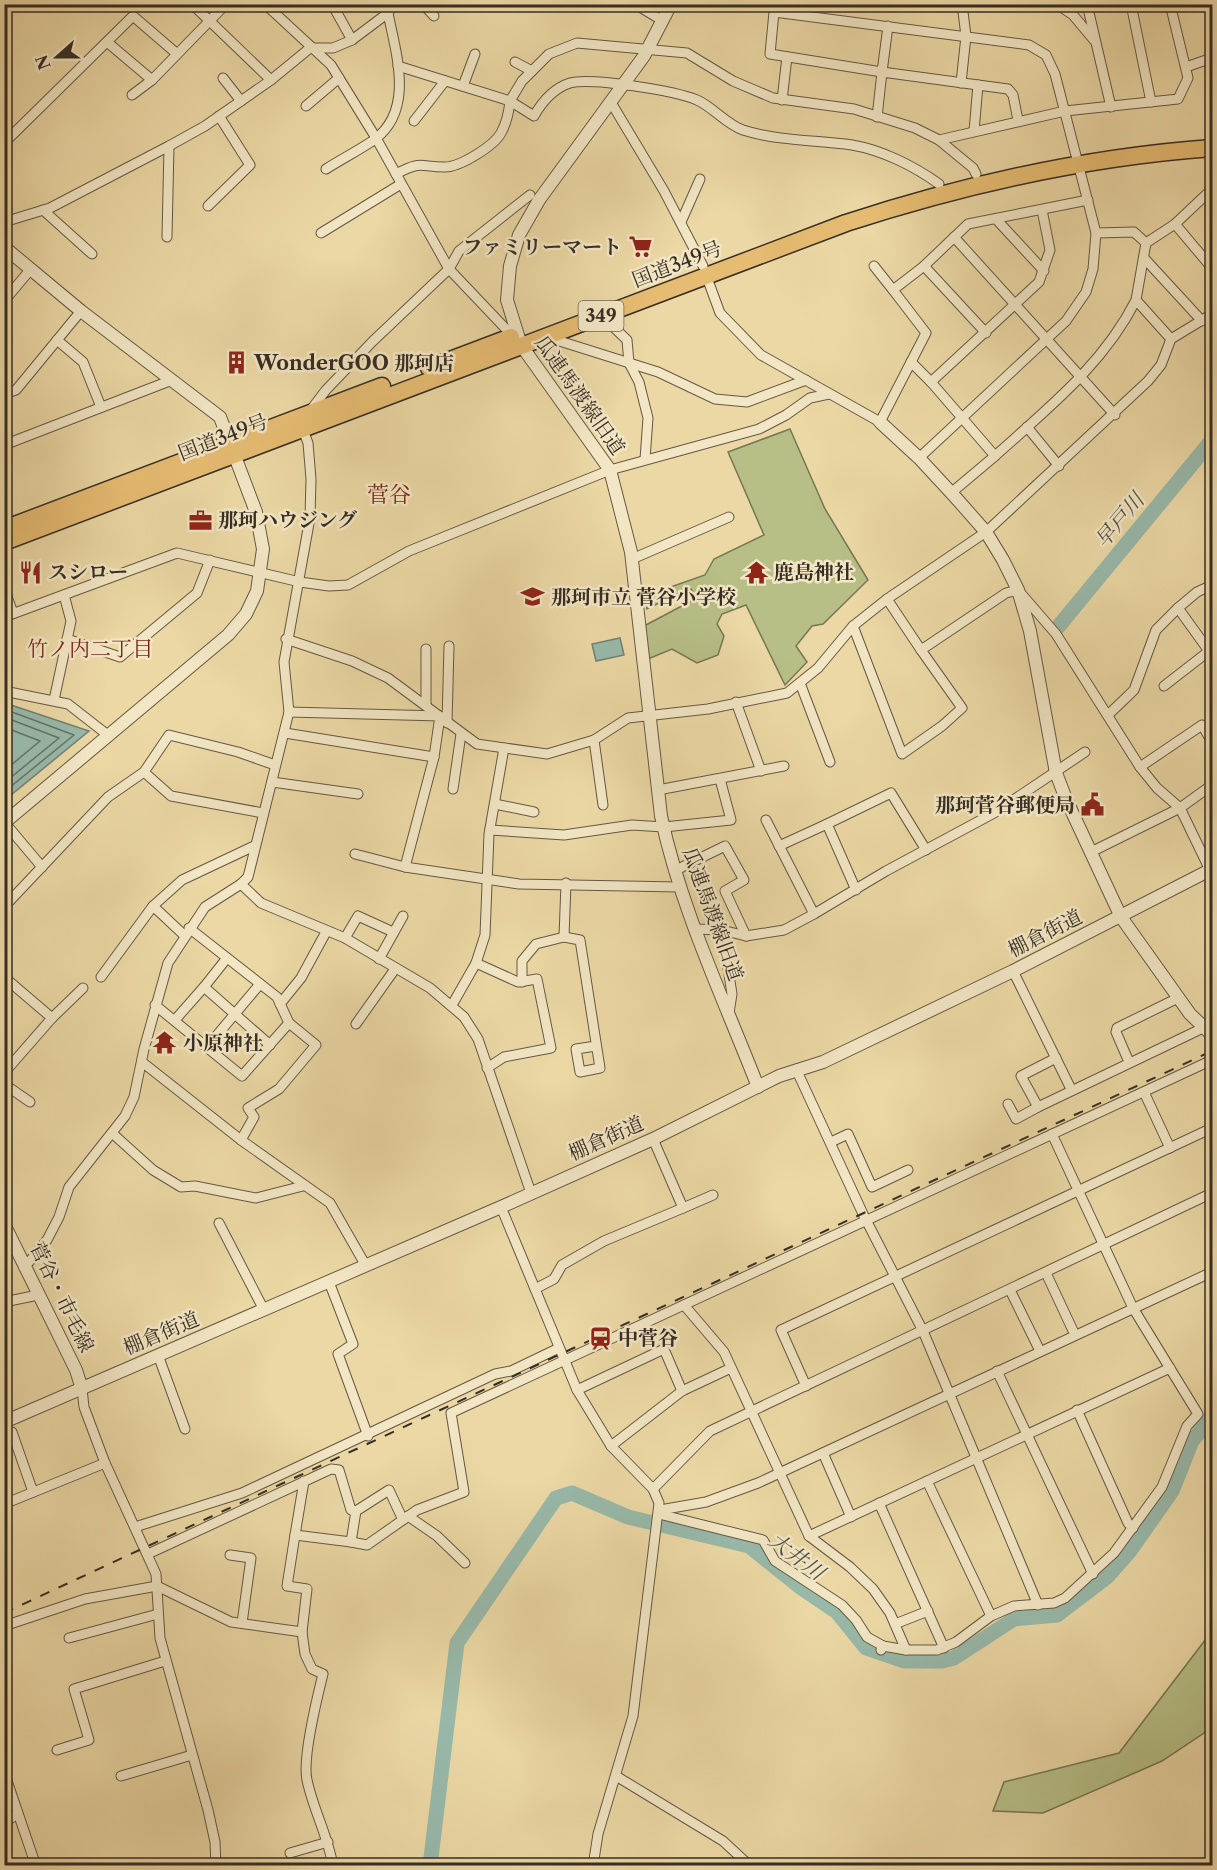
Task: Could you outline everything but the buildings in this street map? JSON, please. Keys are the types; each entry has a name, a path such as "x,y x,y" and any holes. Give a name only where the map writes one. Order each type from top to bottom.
{"highway":[{"name":"国道349号","path":"4,529 232,449 303,430 518,340 545,336 601,315 840,214 976,174 1212,137"},
{"name":"国道349号","path":"4,542 232,449 309,413 518,340 704,271 904,204 1077,158 1212,148"}],"street":[{"path":"192,4 271,80"},
{"path":"132,95 152,80 226,4"},
{"path":"265,4 331,65 376,138 449,269 518,340"},
{"path":"332,4 352,39"},
{"path":"4,222 44,210 169,147 271,80 310,48 333,48 352,39 388,13 394,4"},
{"path":"423,4 434,16"},
{"path":"635,4 663,21"},
{"name":"瓜連馬渡線旧道","path":"671,4 647,51 625,85 539,200 519,235 510,266 507,300 518,340 610,470 622,509 632,559 658,790 674,870 758,1087"},
{"path":"961,83 966,36 962,4"},
{"path":"1057,4 1073,15 1096,42"},
{"path":"1131,4 1151,102"},
{"path":"939,140 1065,111 1178,99 1188,78 1170,4"},
{"path":"1073,15 1087,6 1111,106"},
{"path":"919,458 1066,321 1086,292 1094,269 1096,233 1051,63 1040,50 1018,43 774,12 770,54 1008,89 1013,95 1018,120"},
{"path":"326,169 376,138 395,117 400,94 398,66 388,13"},
{"path":"4,143 134,16 176,53"},
{"path":"877,117 888,26"},
{"path":"107,42 152,80"},
{"path":"396,174 416,164 447,167 486,148 500,134 510,101 522,81 549,54 577,43 687,53 733,81 773,98 854,110 915,128 939,140 973,168 976,174"},
{"path":"463,86 475,54"},
{"path":"782,100 787,57"},
{"path":"1186,67 1212,58"},
{"path":"515,62 532,71"},
{"path":"398,66 510,101 534,116 542,102 571,83 625,85 697,100 741,129 855,146 894,158 939,184"},
{"path":"223,78 241,101"},
{"path":"306,106 339,78"},
{"path":"414,121 445,81"},
{"path":"974,131 978,85"},
{"path":"612,104 681,222 704,271 720,313 761,355 880,422 919,458 986,532 1018,590 1056,634 1140,767 1157,788 1180,808 1211,869"},
{"path":"208,206 250,165 219,116"},
{"path":"168,237 169,147"},
{"path":"681,222 700,179"},
{"path":"321,233 401,184"},
{"path":"951,493 1082,378 1114,339 1136,300 1146,243 1175,224 1212,189"},
{"path":"309,413 326,390 373,341 449,269 459,251 530,195"},
{"path":"1205,196 1212,205"},
{"path":"893,291 924,267 968,224 1088,200"},
{"path":"44,210 92,254"},
{"path":"931,382 1017,305 1039,282 1050,250 1042,210"},
{"path":"996,219 1044,271"},
{"path":"1175,224 1212,268"},
{"path":"1096,233 1134,232 1146,243"},
{"path":"954,237 1115,415"},
{"path":"4,247 81,311 220,417 259,527 263,549 257,591 246,614 228,635 5,823 42,867"},
{"path":"1144,258 1202,321"},
{"path":"874,266 926,333 880,422"},
{"path":"924,267 986,333"},
{"path":"4,301 30,270"},
{"path":"1136,300 1171,339"},
{"path":"4,394 16,390 81,311"},
{"path":"286,639 361,665 388,678 477,744 547,754 594,740 628,718 708,709 787,693 818,668 853,626 886,599 986,532 1115,415 1161,364 1171,339 1212,314"},
{"path":"601,315 627,340 629,363 639,382 648,418 645,459"},
{"path":"545,336 658,372 715,399 747,402 806,380"},
{"path":"57,340 83,362 100,407"},
{"path":"911,362 964,417 995,456"},
{"path":"4,445 172,380"},
{"path":"4,588 9,615 177,553 300,582 329,586 348,585 409,551 610,470 759,429 786,415 810,398 829,394"},
{"path":"1027,427 1059,466"},
{"path":"24,1268 47,1240 59,1217 69,1187 112,1133 134,1096 155,1005 168,963 205,907 248,877 289,712 284,662 286,639 300,582 310,518 311,479 308,443 303,430"},
{"path":"632,559 729,517"},
{"path":"67,639 120,657 197,593 210,560"},
{"path":"1108,715 1134,690 1156,630 1197,592 1212,585"},
{"path":"921,650 1006,593 1018,590"},
{"path":"1008,1104 1016,1119 1071,1089 1129,1062 1208,1031 1178,998 1121,917 1056,773 1036,656 1018,590"},
{"path":"54,700 71,621 64,595"},
{"path":"853,626 902,754 942,726 962,708 886,599"},
{"path":"1164,686 1209,651 1178,608"},
{"path":"405,867 444,720 449,646"},
{"path":"426,649 426,705"},
{"path":"800,683 830,762"},
{"path":"4,691 68,704 109,735"},
{"path":"736,702 761,771"},
{"path":"289,712 444,720"},
{"path":"1140,767 1202,725 1212,742"},
{"path":"285,733 434,757"},
{"path":"453,789 461,734"},
{"path":"4,907 108,797 144,772 169,735 238,752 275,765"},
{"path":"594,740 603,804"},
{"path":"452,1005 476,963 485,935 490,830 504,748"},
{"path":"695,929 722,930 746,936 784,930 994,813 1085,752"},
{"path":"658,790 784,766"},
{"path":"144,772 171,796 263,813"},
{"path":"490,830 564,835 632,825 664,827 731,820 720,779"},
{"path":"272,782 358,794"},
{"path":"1091,852 1180,808 1212,785"},
{"path":"779,846 891,793 926,850"},
{"path":"495,804 534,812"},
{"path":"766,820 814,914"},
{"path":"827,824 856,890"},
{"path":"101,976 153,906 182,880 254,846"},
{"path":"674,870 724,846 744,880 725,891 746,936"},
{"path":"356,854 405,867 519,884 566,883 679,887"},
{"name":"棚倉街道","path":"8,1427 82,1389 158,1355 653,1139 796,1069 823,1062 1013,971 1211,869"},
{"path":"564,937 566,883"},
{"path":"241,884 261,903 345,938 430,988 452,1005 471,1027 531,1193"},
{"path":"153,906 227,958 277,997 289,1023 316,1045 279,1089 248,1108 254,1117 241,1140"},
{"path":"345,938 358,916 393,932"},
{"path":"380,959 403,916"},
{"path":"722,930 732,994 729,1013"},
{"path":"280,1005 301,978 326,932"},
{"path":"522,982 522,961 536,944 564,937 580,939 596,1046"},
{"path":"175,1020 227,958"},
{"path":"476,963 522,982 537,979 551,1047 504,1057 487,1068"},
{"path":"356,1024 395,969"},
{"path":"1013,971 1071,1089"},
{"path":"4,977 52,1018"},
{"path":"207,1047 260,984"},
{"path":"204,987 270,1045"},
{"path":"4,1073 52,1018 83,988"},
{"path":"1129,1062 1116,1032 1117,1028 1178,998"},
{"path":"155,1005 242,1076 289,1023"},
{"path":"1038,1107 1021,1076 1056,1058"},
{"path":"295,1534 367,1545 417,1510 464,1492 451,1413 1212,1060"},
{"path":"142,1062 241,1140 330,1203 366,1266"},
{"path":"796,1069 866,1221 923,1330 1038,1605"},
{"path":"4,1084 30,1102"},
{"path":"1144,1092 1170,1148"},
{"path":"806,1386 781,1330 1212,1128"},
{"path":"112,1133 153,1170 181,1187 195,1186 256,1198 303,1186"},
{"path":"831,1142 848,1134 872,1187 908,1170"},
{"path":"659,1513 763,1540 775,1562 842,1605 872,1641 882,1648 906,1650 944,1648 991,1616 1014,1606 1038,1605 1065,1598 1093,1574 1133,1528 1162,1487 1187,1426 1198,1414 1133,1308 1052,1134"},
{"path":"653,1139 683,1208"},
{"path":"653,1489 710,1431 1104,1247 1212,1193"},
{"path":"535,1289 554,1278 562,1265 604,1241 713,1195"},
{"path":"501,1207 577,1390 611,1446 653,1489 659,1513 633,1716 598,1834 593,1866"},
{"path":"219,1223 264,1310"},
{"name":"菅谷・市毛線","path":"4,1224 76,1370 82,1389"},
{"path":"659,1513 706,1502 780,1474 1212,1272"},
{"path":"1046,1273 1075,1335"},
{"path":"329,1282 353,1344 338,1354 368,1436"},
{"path":"1010,1290 1040,1351"},
{"path":"4,1302 38,1295"},
{"path":"684,1305 724,1352 809,1536 873,1588 895,1624 906,1650"},
{"path":"135,1527 243,1493 368,1436 495,1374 511,1371 559,1348"},
{"path":"577,1390 664,1349 682,1391"},
{"path":"158,1355 185,1429"},
{"path":"611,1446 682,1391 731,1368"},
{"path":"809,1536 1170,1368"},
{"path":"997,1371 1093,1574"},
{"path":"82,1389 84,1407 105,1463 156,1574 158,1614 165,1661 212,1831 215,1865"},
{"path":"1077,1410 1128,1523 1133,1528"},
{"path":"8,1427 33,1492"},
{"path":"823,1453 851,1517"},
{"path":"4,1504 105,1463"},
{"path":"148,1554 331,1469 339,1470 351,1510 356,1511"},
{"path":"304,1481 287,1586 308,1589 302,1632 305,1654 312,1670 323,1674 312,1722 306,1778 328,1842 333,1866"},
{"path":"927,1481 991,1616"},
{"path":"351,1542 356,1511 388,1490 406,1518 438,1536 465,1563"},
{"path":"879,1503 944,1648"},
{"path":"230,1555 251,1558 242,1623"},
{"path":"4,1626 85,1599 157,1586 231,1622 302,1632"},
{"path":"895,1624 928,1611"},
{"path":"69,1638 158,1614"},
{"path":"57,1750 89,1740 74,1689 165,1661"},
{"path":"121,1776 192,1755"},
{"path":"4,1772 36,1866"},
{"path":"616,1776 723,1841 750,1866"},
{"path":"4,1822 18,1814"},
{"path":"290,1853 328,1842"}],"green space":[{"path":"790,429 825,509 868,580 823,624 812,626 796,646 807,662 785,685 746,605 722,614 717,624 724,636 718,655 697,663 672,649 648,659 644,626 697,598 690,588 647,609 645,596 705,575 714,559 764,535 728,452"},
{"path":"1212,1631 1212,1719 1207,1731 1162,1761 1043,1813 993,1811 1004,1782 1119,1753"}],"water":[{"path":"620,638 624,655 596,661 592,644"},
{"path":"4,703 89,731 5,800"}],"waterway":[{"name":"早戸川","path":"1058,627 1212,440"},
{"name":"大井川","path":"430,1866 457,1643 556,1498 572,1493 628,1517 749,1546 800,1587 837,1612 866,1648 904,1661 942,1661 954,1658 1014,1619 1057,1615 1107,1577 1130,1551 1172,1491 1192,1441 1212,1417"}],"railway":[{"path":"4,1613 1212,1051"}],"place":[{"name":"ファミリーマート","path":"640,247"},
{"name":"WonderGOO 那珂店","path":"236,363"},
{"name":"那珂ハウジング","path":"200,520"},
{"name":"スシロー","path":"30,572"},
{"name":"鹿島神社","path":"756,572"},
{"name":"那珂市立 菅谷小学校","path":"533,597"},
{"name":"那珂菅谷郵便局","path":"1093,805"},
{"name":"小原神社","path":"165,1043"},
{"name":"中菅谷","path":"600,1338"}],"district":[{"name":"菅谷","path":"389,494"},
{"name":"竹ノ内二丁目","path":"90,648"}]}
